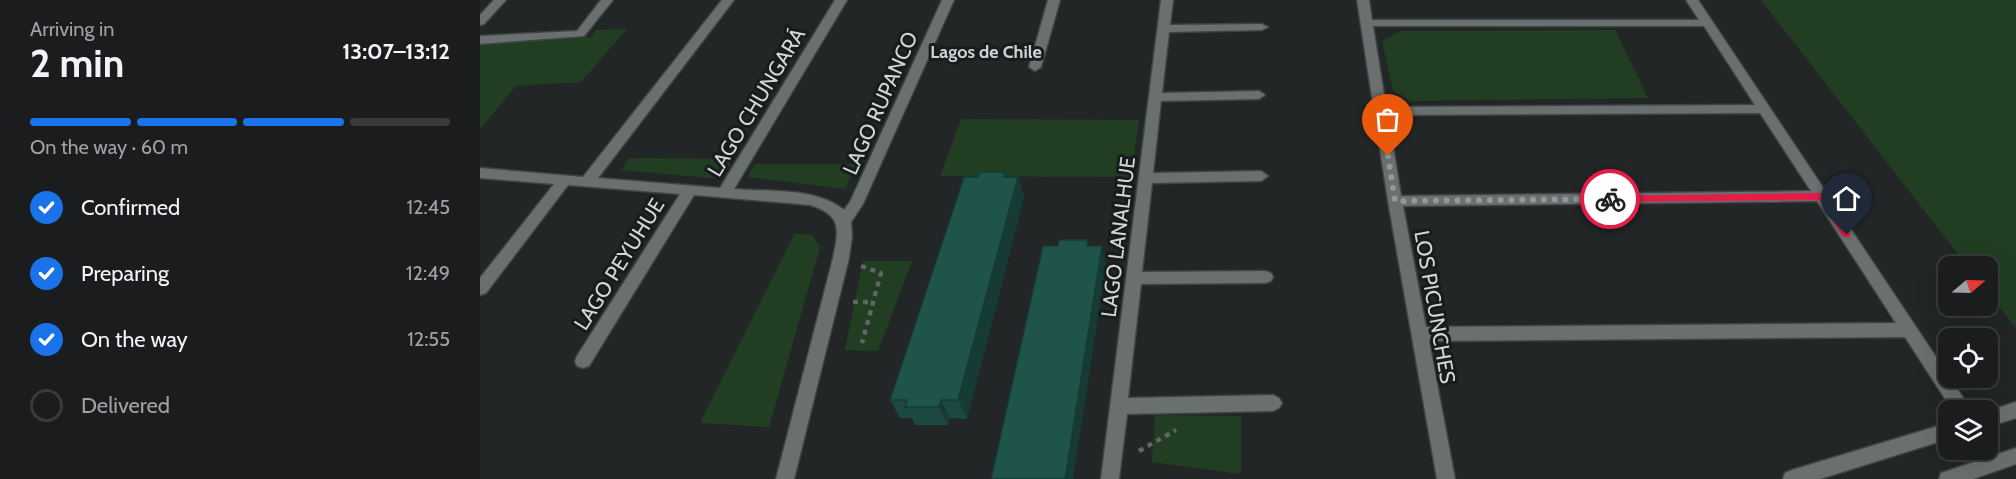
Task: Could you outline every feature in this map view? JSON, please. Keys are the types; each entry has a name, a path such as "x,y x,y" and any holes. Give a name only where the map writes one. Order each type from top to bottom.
{"street":[{"path":"480,22 500,0"},
{"path":"480,40 580,34 607,0"},
{"path":"586,183 728,0"},
{"name":"LAGO CHUNGARÁ","path":"723,193 841,0"},
{"name":"LAGO RUPANCO","path":"844,220 856,204 948,0"},
{"path":"1035,67 1054,0"},
{"name":"LAGO LANALHUE","path":"1111,473 1167,0"},
{"name":"LOS PICUNCHES","path":"1363,0 1395,201 1446,479"},
{"path":"1692,0 1956,400"},
{"path":"1366,23 1707,23"},
{"path":"1164,29 1262,27"},
{"path":"1156,97 1259,95"},
{"path":"1381,111 1764,109"},
{"path":"480,174 810,200 833,208 844,220 846,230 841,258 785,479"},
{"path":"1146,178 1261,176"},
{"path":"480,289 564,181"},
{"name":"LAGO PEYUHUE","path":"583,360 690,190"},
{"path":"1395,201 1822,196"},
{"path":"1134,278 1265,276"},
{"path":"1419,334 1909,330"},
{"path":"1119,406 1273,403"},
{"path":"1998,416 2016,410"},
{"path":"1792,479 1938,433"},
{"path":"1998,456 2016,456"},
{"path":"1948,479 1984,460"}],"path":[{"path":"841,258 881,273 862,343"},
{"path":"1111,473 1182,426"}],"green space":[{"path":"1761,0 2016,0 2016,328 1998,305 1998,256 1959,256"},
{"path":"627,29 581,82 516,86 480,129 480,43 591,37 596,30"},
{"path":"1615,30 1648,98 1411,101 1393,91 1382,41 1400,31"},
{"path":"961,119 1139,120 1131,177 940,176"},
{"path":"629,158 733,159 721,179 621,170"},
{"path":"755,164 857,164 845,189 747,177"},
{"path":"795,233 812,235 820,247 769,427 700,423"},
{"path":"863,261 912,261 878,351 845,350"},
{"path":"1155,415 1241,416 1241,474 1152,462"}],"building":[{"path":"979,172 1005,172 1004,177 1018,177 958,400 941,400 939,407 905,407 907,400 890,400 964,177 978,177"},
{"path":"1059,240 1088,240 1087,246 1102,246 1065,479 991,479 1043,246 1058,246"}],"way so far":[{"path":"1388,156 1395,201 1610,199"}],"district":[{"name":"Lagos de Chile","path":"986,52"}],"route":[{"path":"1610,199 1822,196 1847,235"}]}
